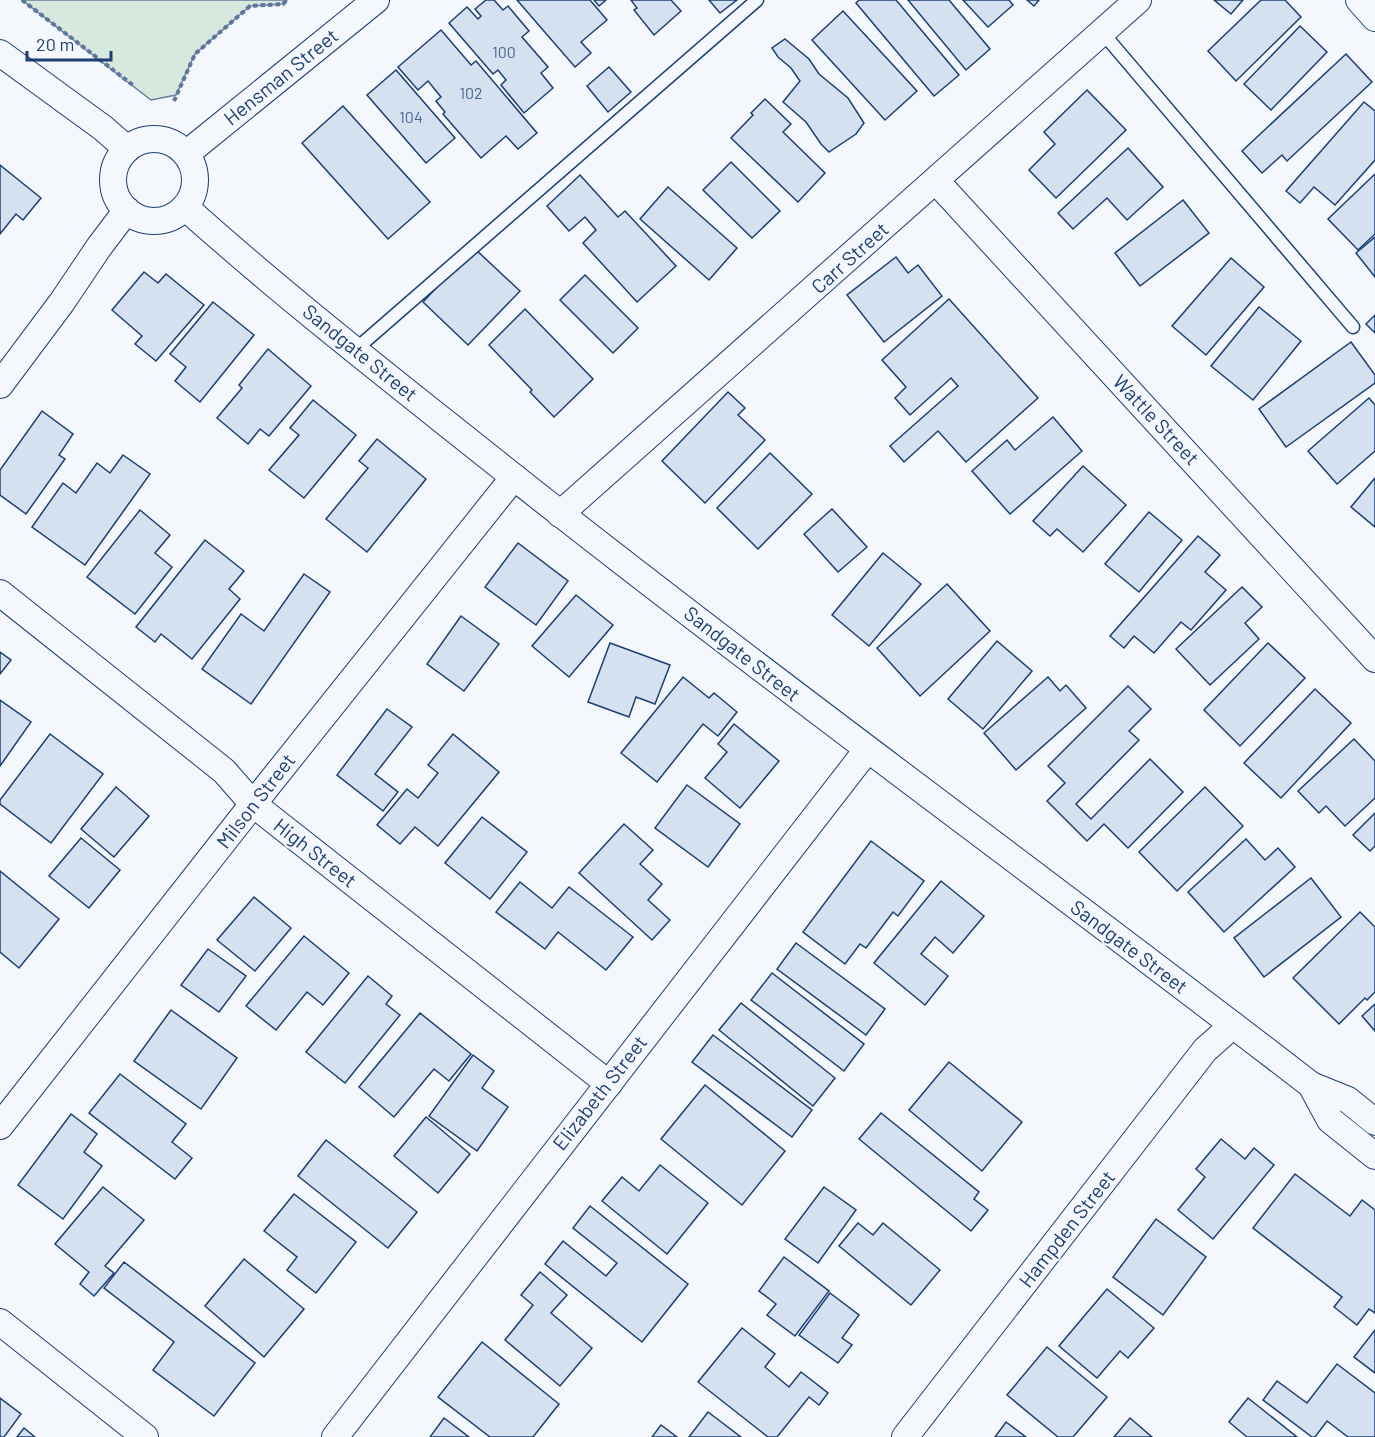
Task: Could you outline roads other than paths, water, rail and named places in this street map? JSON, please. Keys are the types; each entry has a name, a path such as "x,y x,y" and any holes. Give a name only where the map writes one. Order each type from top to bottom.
{"street":[{"name":"Hensman Street","path":"186,154 376,0"},
{"name":"Carr Street","path":"560,514 1138,0"},
{"path":"1359,0 1375,18"},
{"path":"0,53 127,149"},
{"path":"151,139 165,140 177,145 186,154 195,175 191,198 185,207 175,215 163,220 144,219 127,210 118,200 114,187 116,166 127,149 138,142 151,139"},
{"name":"Wattle Street","path":"936,181 1375,659"},
{"name":"Sandgate Street","path":"185,207 355,350 560,514 867,750 1311,1085 1348,1100 1375,1122"},
{"path":"0,385 127,210"},
{"name":"Milson Street","path":"0,1126 514,477"},
{"name":"High Street","path":"0,593 224,771 253,804 609,1084"},
{"name":"Elizabeth Street","path":"335,1437 867,750"},
{"name":"Hampden Street","path":"905,1437 1205,1050 1233,1025"},
{"name":"Sandgate Street","path":"1311,1085 1330,1120 1375,1156"},
{"path":"0,1322 145,1437"}],"lane":[{"path":"355,350 757,0"},
{"path":"1102,32 1353,327"}]}
